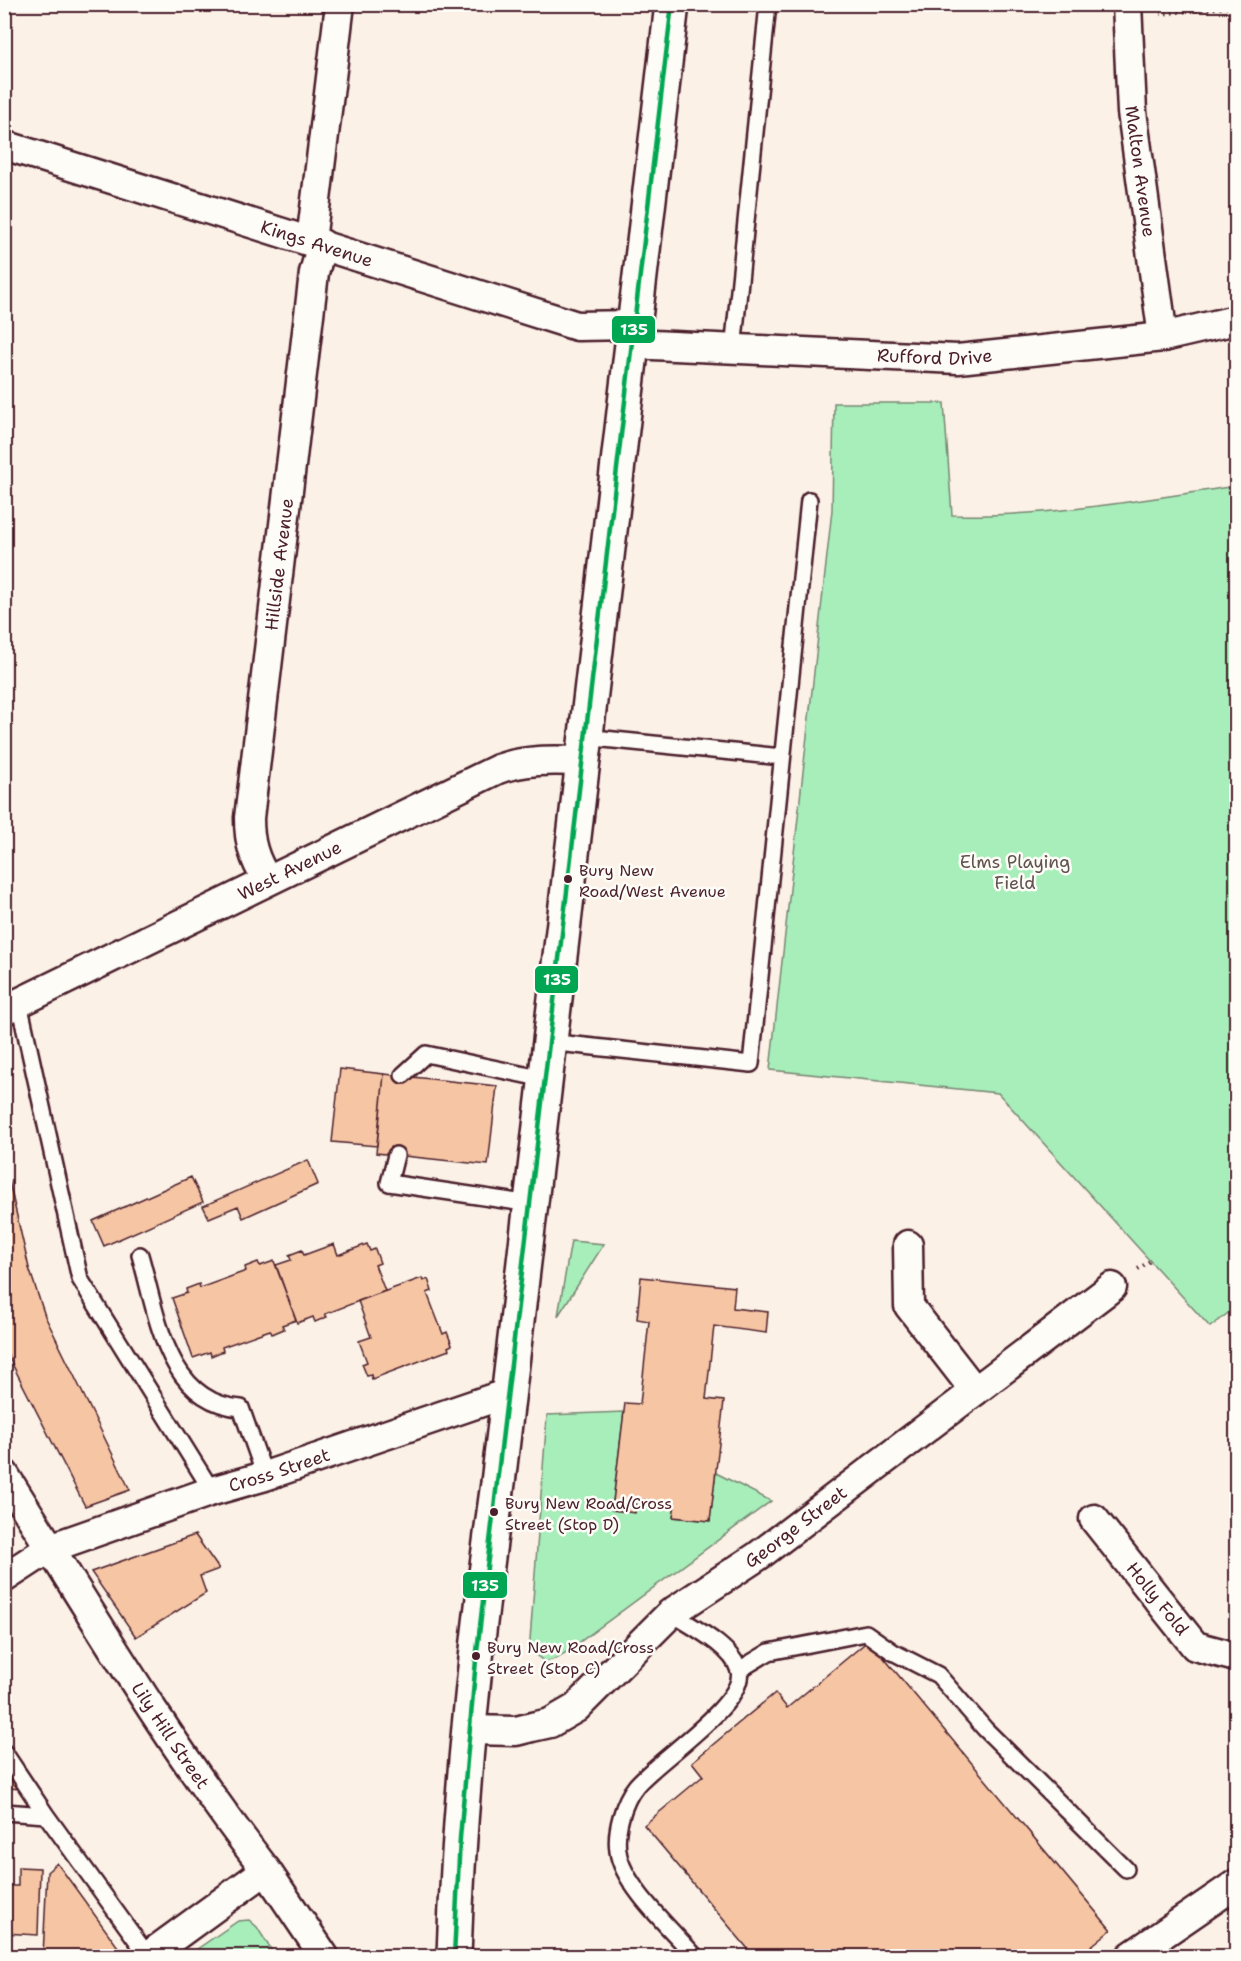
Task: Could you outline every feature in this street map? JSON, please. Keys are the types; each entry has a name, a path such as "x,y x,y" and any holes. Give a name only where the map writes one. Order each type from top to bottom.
{"highway":[{"path":"454,1956 457,1857 481,1607 531,1204 548,1042 672,4"}],"street":[{"name":"Hillside Avenue","path":"267,880 253,856 249,839 249,818 314,273 340,4"},
{"name":"Malton Avenue","path":"1126,11 1132,112 1163,337"},
{"name":"Kings Avenue","path":"4,145 577,326 632,335"},
{"name":"Rufford Drive","path":"632,335 733,350 958,359 1163,337 1236,320"},
{"name":"West Avenue","path":"12,1006 498,769 519,761 542,759 583,749"},
{"path":"908,1245 909,1306 975,1391"},
{"name":"George Street","path":"469,1730 516,1731 550,1723 576,1707 602,1685 671,1613 758,1556 1112,1287"},
{"name":"Cross Street","path":"4,1578 50,1548 212,1491 265,1476 508,1393"},
{"name":"Lily Hill Street","path":"4,1474 133,1682 324,1956"},
{"name":"Holly Fold","path":"1094,1519 1195,1646 1236,1658"},
{"path":"148,1956 266,1870"},
{"path":"1131,1956 1236,1884"}],"lane":[{"path":"733,350 768,4"},
{"path":"548,1042 751,1064 808,500"},
{"path":"583,749 782,757"},
{"path":"12,1006 80,1279 212,1491"},
{"path":"403,1075 426,1054 544,1079"},
{"path":"396,1155 390,1183 531,1204"},
{"path":"140,1255 167,1350 179,1373 200,1393 223,1407 241,1408 265,1476"},
{"path":"671,1613 717,1643 739,1670 740,1684 734,1695 635,1787 620,1818 617,1852 634,1888 695,1956"},
{"path":"739,1670 769,1652 866,1633 893,1652 938,1674 985,1730 1126,1869"},
{"path":"4,1752 46,1815 148,1956"},
{"path":"4,1812 46,1815"}],"path":[{"path":"1126,11 1236,6"}],"green space":[{"name":"Elms Playing Field","path":"834,403 944,403 952,515 1059,510 1236,486 1236,1307 1210,1327 998,1093 770,1070 832,510"},
{"path":"571,1241 604,1244 558,1316"},
{"path":"624,1412 612,1509 635,1512 636,1499 675,1504 673,1517 710,1521 716,1473 771,1501 558,1658 545,1662 533,1653 530,1640 547,1415"},
{"path":"249,1920 257,1927 275,1956 187,1956 238,1921"}],"building":[{"path":"340,1069 384,1074 377,1146 332,1142"},
{"path":"384,1074 497,1086 488,1165 376,1153"},
{"path":"4,1160 29,1268 45,1316 130,1490 85,1506 4,1348"},
{"path":"308,1160 318,1184 243,1218 238,1206 209,1218 203,1206"},
{"path":"191,1177 203,1202 104,1246 93,1221"},
{"path":"334,1244 338,1255 367,1244 370,1251 375,1249 380,1263 375,1265 385,1291 325,1314 327,1317 315,1322 313,1317 297,1323 276,1265 291,1260 289,1255 302,1250 304,1255"},
{"path":"274,1261 296,1320 282,1325 284,1329 272,1334 270,1330 222,1347 223,1351 211,1356 210,1352 193,1358 172,1298 187,1293 186,1289 199,1284 200,1288 246,1271 245,1267 258,1262 260,1266"},
{"path":"641,1277 735,1287 733,1308 768,1312 766,1333 714,1326 706,1399 724,1401 710,1521 673,1517 675,1504 636,1499 635,1513 612,1510 625,1403 640,1404 649,1321 637,1319"},
{"path":"422,1278 423,1281 428,1279 432,1291 427,1293 443,1334 447,1332 452,1345 448,1347 449,1350 372,1379 371,1375 367,1376 362,1364 367,1362 359,1341 371,1337 358,1301"},
{"path":"195,1535 219,1569 200,1576 206,1593 136,1637 91,1572"},
{"path":"869,1640 1111,1930 1079,1956 754,1956 644,1825 703,1776 692,1762 775,1693 787,1708"},
{"path":"4,1759 25,1789 4,1788"},
{"path":"57,1863 118,1947 107,1956 43,1956 47,1872"},
{"path":"18,1867 40,1868 38,1935 4,1933 6,1886 18,1886"}],"transit line":[{"name":"135","path":"454,1956 460,1838 476,1660 672,4"}],"place":[{"name":"Bury New Road/West Avenue","path":"568,879"},
{"name":"Bury New Road/Cross Street (Stop D)","path":"494,1512"},
{"name":"Bury New Road/Cross Street (Stop C)","path":"476,1656"}]}
